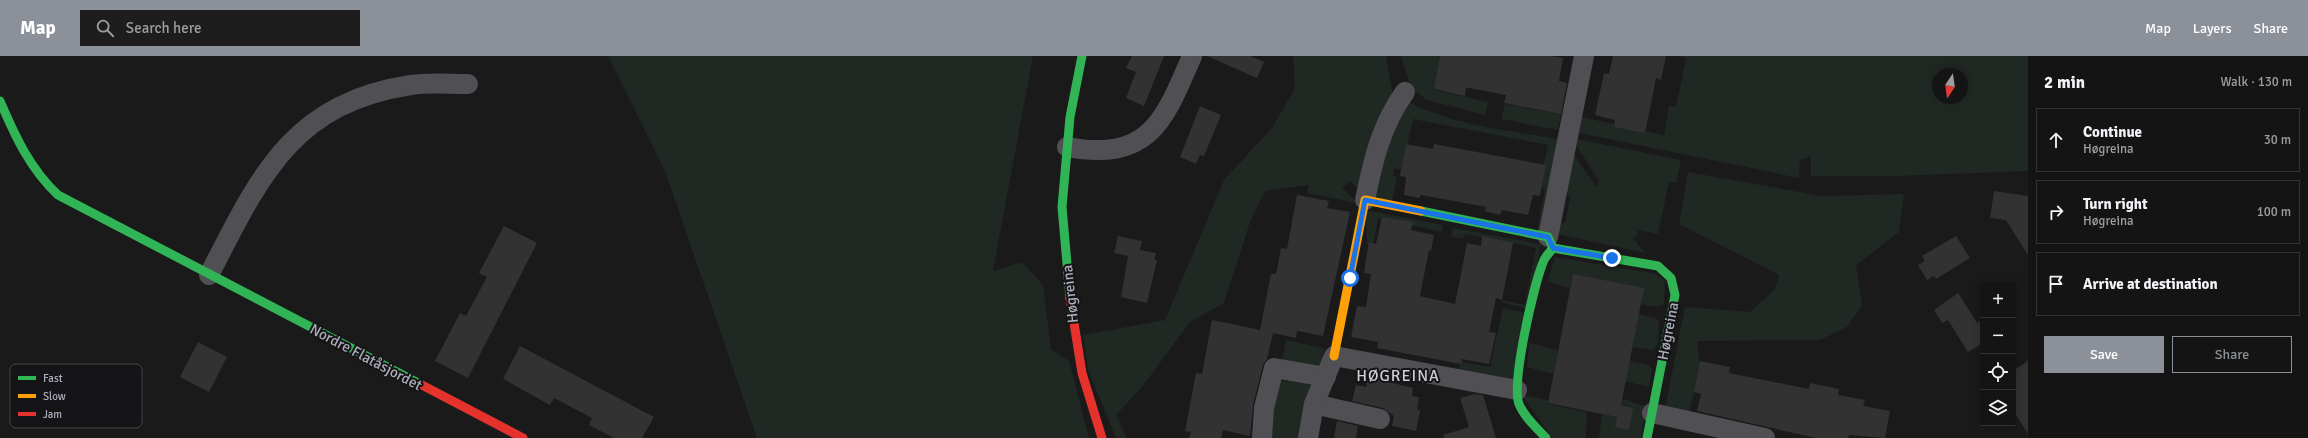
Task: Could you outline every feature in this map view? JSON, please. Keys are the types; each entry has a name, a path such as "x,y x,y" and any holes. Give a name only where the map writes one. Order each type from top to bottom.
{"street":[{"name":"Høgreina","path":"1082,56 1067,147 1062,207 1071,311 1082,373 1102,438"},
{"path":"1067,147 1085,150 1105,149 1132,143 1154,130 1170,108 1192,56"},
{"path":"1546,438 1519,404 1517,390 1521,356 1544,260 1550,243 1580,57"},
{"path":"209,275 256,188 273,161 293,138 317,120 341,105 374,92 412,85 468,84"},
{"path":"1308,438 1314,404 1334,356 1372,162 1380,137 1391,112 1405,92"},
{"name":"Nordre Flatåsjordet","path":"0,101 29,165 44,184 58,195 523,438"},
{"name":"Høgreina","path":"1365,200 1550,243 1561,248 1658,266 1667,271 1673,279 1675,295 1647,438"},
{"path":"1334,356 1449,376 1517,390"},
{"path":"1262,438 1264,408 1274,368 1326,377"},
{"path":"1314,404 1380,419"},
{"path":"1652,414 1764,438"}],"shaded area":[{"path":"608,56 1033,56 993,271 1022,262 1043,285 1051,349 1069,361 1089,438 757,438 665,171"},
{"path":"1293,56 1386,56 1393,95 1361,192 1350,181 1342,187 1357,203 1307,193 1309,185 1265,191 1251,219 1224,303 1190,322 1142,387 1116,415 1127,438 1116,438 1088,370 1083,335 1165,320 1224,180 1272,128 1295,88"},
{"path":"1401,56 1440,56 1434,90 1488,102 1485,115 1427,100 1411,88"},
{"path":"1679,56 2028,56 2028,171 1896,176 1811,176 1811,156 1800,160 1799,178 1575,132 1577,116 1664,135 1669,106 1676,107 1686,58"},
{"path":"1407,101 1462,122 1561,140 1543,233 1537,231 1545,188 1539,186 1548,145 1413,119 1402,170 1394,168 1393,176 1397,177 1392,201 1371,197 1377,160"},
{"path":"1505,104 1561,114 1558,130 1501,119"},
{"path":"1572,138 1681,160 1676,183 1669,182 1658,234 1638,230 1636,238 1632,237 1645,253 1557,234 1555,221 1565,223 1570,198 1562,183 1569,147 1597,188 1599,181"},
{"path":"1688,172 1821,196 1904,194 1899,232 1856,265 1862,305 1847,327 1820,340 1697,341 1700,364 1689,414 1665,409 1685,307 1750,312 1775,289 1779,275 1679,224"},
{"path":"1366,210 1443,225 1442,232 1378,218 1373,245 1367,244"},
{"path":"1453,228 1541,244 1528,309 1501,302 1502,300 1525,305 1536,248 1465,234 1463,239 1451,236"},
{"path":"1555,257 1656,274 1665,281 1664,304 1656,306 1645,305 1632,301 1573,275 1570,288 1548,282"},
{"path":"1503,308 1527,313 1512,385 1458,373 1461,362 1490,367"},
{"path":"1638,314 1655,318 1659,322 1657,346 1652,350 1632,347"},
{"path":"1286,340 1324,348 1320,370 1282,362"},
{"path":"1529,343 1558,350 1553,374 1527,367"},
{"path":"1629,361 1650,365 1652,369 1649,387 1625,381"},
{"path":"1290,376 1313,381 1301,438 1267,438 1281,380 1288,382"},
{"path":"1522,395 1548,400 1548,404 1587,412 1586,438 1552,438"},
{"path":"1622,399 1645,406 1641,438 1599,438 1602,414 1617,417 1615,423 1626,425 1630,406 1621,404"}],"building":[{"path":"1132,56 1164,56 1144,106 1126,98 1136,72 1126,68"},
{"path":"1207,56 1250,56 1264,62 1257,78"},
{"path":"1440,56 1551,56 1563,58 1559,81 1567,83 1561,114 1504,103 1506,95 1466,88 1465,96 1434,89"},
{"path":"1613,56 1666,56 1661,80 1656,78 1645,133 1614,127 1615,120 1595,115 1604,73 1609,74"},
{"path":"1200,106 1221,115 1204,156 1200,155 1196,164 1180,157"},
{"path":"1406,144 1433,149 1434,144 1546,165 1540,196 1533,195 1528,215 1502,210 1500,215 1485,211 1486,207 1421,195 1419,198 1404,195 1406,177 1400,176"},
{"path":"1994,191 2028,196 2028,255 2006,220 1990,218"},
{"path":"1297,195 1329,201 1327,208 1350,212 1323,336 1297,331 1296,338 1273,333 1253,405 1250,436 1223,430 1221,438 1189,438 1191,432 1185,431 1196,373 1202,374 1212,320 1260,330 1271,274 1276,274 1281,248 1287,249"},
{"path":"1382,217 1413,222 1411,230 1434,235 1431,251 1429,250 1420,296 1455,304 1467,243 1481,246 1482,236 1513,243 1502,300 1496,298 1489,332 1496,333 1489,364 1462,359 1461,364 1377,348 1378,342 1351,337 1357,306 1366,307 1371,274 1364,273 1369,242 1376,244"},
{"path":"504,226 537,243 468,378 435,361 460,313 466,316 487,277 479,273"},
{"path":"1118,236 1142,241 1140,250 1156,253 1154,260 1157,260 1147,303 1121,297 1128,256 1114,253"},
{"path":"1956,236 1970,258 1936,279 1934,276 1927,280 1918,265 1925,261 1922,256"},
{"path":"1573,274 1644,288 1621,405 1633,408 1629,430 1615,427 1617,417 1548,403"},
{"path":"1958,293 1977,323 1980,321 1980,345 1968,352 1948,320 1942,323 1934,310"},
{"path":"198,342 227,357 209,392 180,377"},
{"path":"520,346 654,417 642,438 614,438 589,425 592,418 554,398 550,405 503,379"},
{"path":"1700,361 1730,367 1729,373 1809,389 1810,383 1839,389 1838,395 1865,400 1863,406 1890,411 1885,438 1849,435 1848,438 1816,438 1697,411 1701,394 1694,392"},
{"path":"2028,361 2028,434 2016,415 2016,369"},
{"path":"1368,377 1413,388 1412,396 1419,397 1417,409 1420,411 1416,431 1392,426 1394,416 1383,408 1352,401 1356,385 1366,387"},
{"path":"1475,394 1483,395 1496,438 1444,438 1443,435 1469,427 1460,398"},
{"path":"1337,421 1358,426 1356,438 1334,438"}],"traffic: fast":[{"path":"1070,298 1062,207 1070,117 1082,56"},
{"path":"0,101 11,127 31,163 58,195 420,384"},
{"path":"1421,211 1548,237 1553,248"},
{"path":"1546,438 1521,409 1517,393 1521,355 1535,289 1544,260 1553,248 1658,266 1671,278 1675,295 1647,438"}],"traffic: slow":[{"path":"1334,356 1365,200 1421,211"}],"traffic: jam":[{"path":"1070,298 1082,373 1102,438"},
{"path":"420,384 523,438"}],"district":[{"name":"HØGREINA","path":"1398,376"}],"route":[{"path":"1350,278 1365,200 1548,237 1553,248 1561,248 1612,258"}]}
